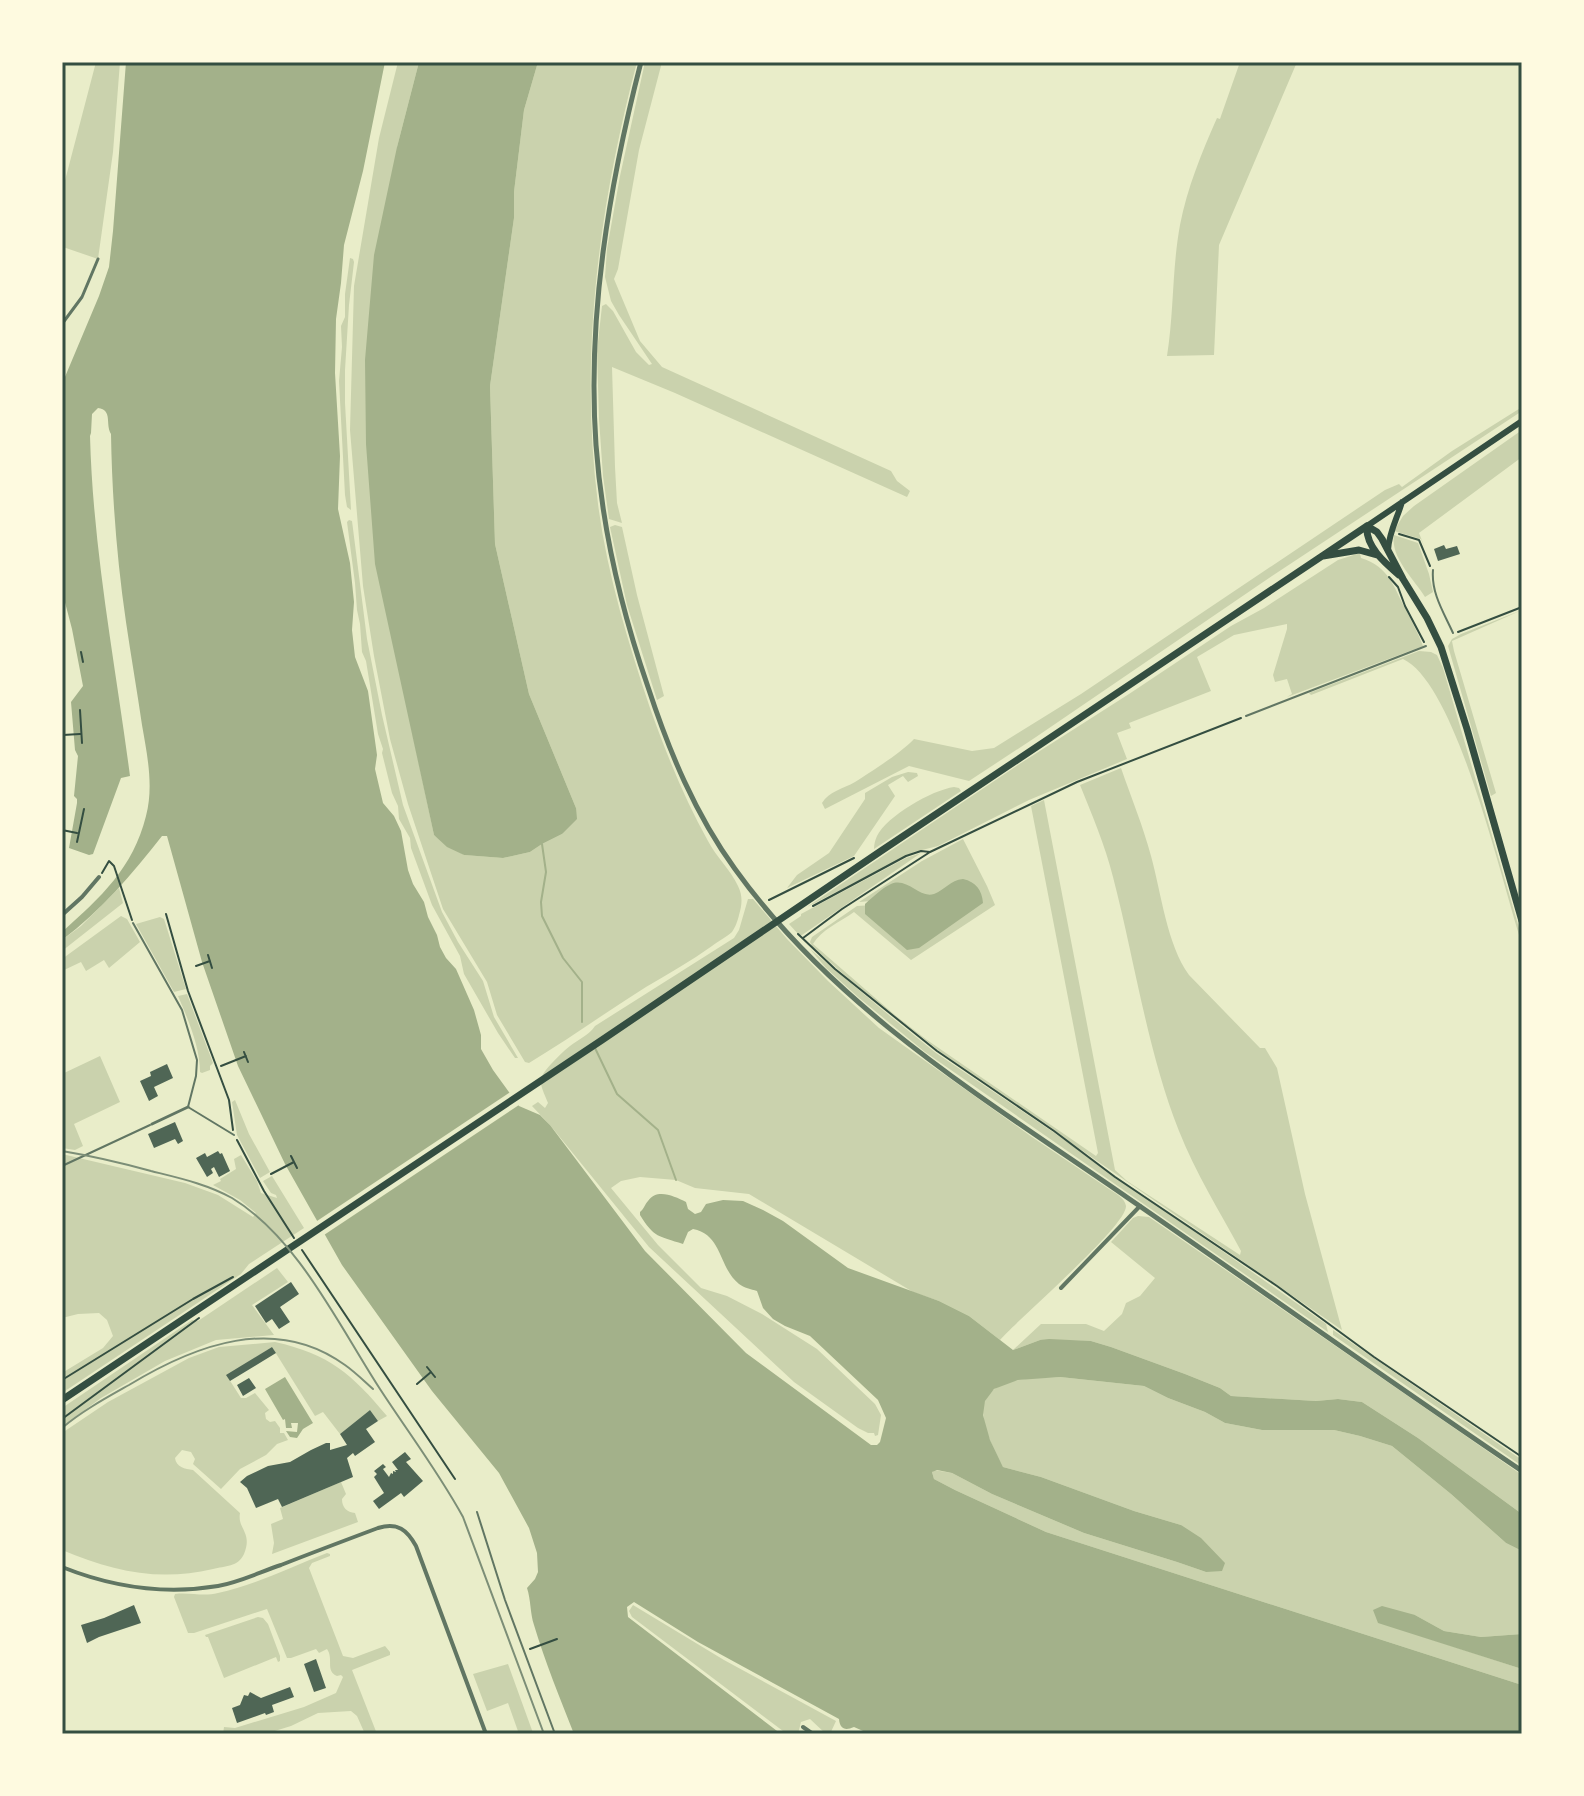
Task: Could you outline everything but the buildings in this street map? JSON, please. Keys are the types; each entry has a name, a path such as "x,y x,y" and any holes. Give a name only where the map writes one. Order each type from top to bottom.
{"main road":[{"path":"62,1400 1522,421"},
{"path":"1388,550 1389,534 1402,502"},
{"path":"1367,526 1377,532 1388,550 1427,618 1447,662 1522,921"},
{"path":"1367,526 1367,537 1380,557 1403,579"},
{"path":"1321,556 1362,550 1380,557"}],"street":[{"path":"641,62 629,111 599,280 594,391 596,444 604,519 617,581 644,678 692,798 712,835 769,912 801,940 826,973 900,1038 1522,1471"},
{"path":"62,324 82,297 98,259"},
{"path":"62,915 99,877"},
{"path":"152,1124 188,1107"},
{"path":"1061,1288 1140,1206"},
{"path":"62,1567 107,1582 146,1589 196,1589 247,1578 378,1528 398,1526 411,1536 416,1546 486,1734"},
{"path":"803,1727 813,1734"}],"lane":[{"path":"1433,570 1439,605 1453,633"},
{"path":"1246,716 1426,646"},
{"path":"133,923 182,1010 197,1060 188,1107 234,1135"},
{"path":"62,1166 152,1124"},
{"path":"477,1512 505,1600 555,1734"}],"path":[{"path":"1453,633 1522,607"},
{"path":"76,655 81,653 83,661 77,661"},
{"path":"80,710 82,743"},
{"path":"1246,716 1077,782 930,852 842,909 801,940 937,1051 1522,1457"},
{"path":"63,735 81,734"},
{"path":"77,842 84,809"},
{"path":"62,830 79,833"},
{"path":"812,907 906,856 921,851 930,852"},
{"path":"768,900 854,858"},
{"path":"99,877 109,861 114,866 133,923"},
{"path":"166,914 188,991 229,1100 234,1135 284,1223 455,1479"},
{"path":"208,955 212,968"},
{"path":"196,966 210,961"},
{"path":"221,1066 245,1054 248,1062"},
{"path":"291,1156 297,1168"},
{"path":"271,1174 294,1162"},
{"path":"62,1380 241,1273"},
{"path":"62,1419 200,1318"},
{"path":"427,1367 435,1377"},
{"path":"417,1384 431,1372"},
{"path":"530,1649 557,1639"}],"shaded area":[{"path":"96,62 120,62 113,152 98,259 62,249 62,192"},
{"path":"126,62 385,62 344,245 336,319 335,373 340,456 338,509 350,563 355,657 368,691 377,755 375,769 383,803 401,831 408,870 424,902 440,947 456,969 474,1010 481,1035 481,1049 519,1106 540,1115 550,1125 645,1251 746,1353 871,1445 880,1442 886,1418 878,1400 810,1336 773,1319 763,1308 757,1291 741,1285 732,1277 715,1245 703,1232 693,1229 688,1232 683,1244 653,1232 640,1215 652,1197 666,1194 676,1197 686,1202 688,1209 695,1214 701,1212 706,1204 723,1200 743,1201 783,1221 848,1268 939,1301 969,1316 1013,1350 1040,1340 1091,1341 1185,1374 1220,1388 1231,1396 1362,1402 1418,1438 1522,1514 1522,1551 1506,1543 1392,1446 1334,1430 1262,1430 1225,1423 1144,1386 1060,1377 1018,1380 994,1389 985,1401 983,1415 990,1440 1003,1467 1181,1525 1201,1538 1225,1563 1222,1571 1206,1572 1084,1533 992,1494 952,1473 932,1472 934,1479 1046,1532 1522,1685 1522,1734 870,1734 854,1727 844,1728 839,1719 698,1642 634,1602 627,1607 628,1617 781,1734 574,1734 533,1620 527,1588 538,1572 537,1553 529,1528 499,1473 432,1391 342,1265 285,1164 238,1066 202,962 167,836 162,836 90,917 62,940 62,932 102,894 133,851 146,816 150,782 120,575 111,434 106,412 98,408 92,414 90,436 95,521 130,776 121,778 93,854 69,848 77,803 74,796 78,756 71,702 83,686 62,591 62,384 109,267"},
{"path":"398,62 419,62 397,147 411,726 434,835 464,855 503,858 530,852 562,834 576,808 529,694 495,544 490,386 514,218 524,110 538,62 637,62 612,171 596,281 591,392 598,504 619,608 650,708 684,793 711,847 735,880 741,893 741,904 739,917 728,936 529,1063 525,1062 497,1015 487,982 443,909 390,739 363,586 350,430 354,286 379,138"},
{"path":"419,62 538,62 524,110 514,218 490,386 495,544 529,694 576,808 577,819 562,834 530,852 503,858 464,855 447,847 434,835 375,564 366,444 365,360 374,255"},
{"path":"645,62 662,62 639,150 614,279 640,341 662,367 891,471 897,481 910,491 907,497 612,367 617,503 622,523 609,519 599,419 597,351 602,306 606,304 613,311 636,352 649,365 652,364 611,301 605,277 620,176"},
{"path":"1240,62 1297,62 1219,245 1214,355 1167,356 1183,211 1201,157 1217,118 1220,119"},
{"path":"350,258 354,262 345,403 351,510 347,507 345,495 339,381 341,326 345,317"},
{"path":"1522,407 1522,411 969,781 909,766 825,809 822,803 828,796 878,767 914,739 972,751 994,748 1081,694 1385,490 1399,484 1402,487"},
{"path":"1522,430 1522,457 1419,533 1425,548 1421,539 1394,531 1414,506"},
{"path":"349,520 352,521 367,639 403,805 442,912 483,981 494,1017 518,1058 498,1033 464,974 460,956 432,905 410,838 399,819 362,652"},
{"path":"610,527 622,527 664,696 657,700 627,605"},
{"path":"1394,535 1418,543 1433,592 1425,597 1399,560"},
{"path":"1360,553 1361,558 1378,566 1390,579 1423,646 1287,697 1292,694 1287,679 1275,682 1273,675 1287,624 1234,635 1197,657 1211,691 1129,723 1131,728 1117,733 1127,759 1029,800 938,846 914,852 807,907 1231,626 1338,560"},
{"path":"1522,610 1452,641 1496,793 1491,796 1448,646 1452,639 1461,634"},
{"path":"1419,651 1437,655 1443,668 1522,944 1490,834 1459,744 1442,706 1423,676 1403,659 1311,695 1309,693"},
{"path":"1121,768 1148,845 1170,934 1181,963 1260,1048 1265,1048 1277,1068 1305,1194 1342,1330 948,1058 850,980 810,942 812,937 857,906 873,905 871,901 859,902 922,861 963,839 995,905 911,960 854,912 826,930 813,944 927,1040 1096,1156 1098,1153 1031,806 1044,800 1115,1170 1240,1255 1241,1251 1192,1162 1168,1100 1110,865 1080,785"},
{"path":"908,772 917,773 918,776 908,782 903,776 888,785 895,796 854,856 787,888 797,875 829,853 865,799 865,793 892,777"},
{"path":"954,787 961,791 874,849 882,828 900,812 934,793"},
{"path":"921,853 802,935 789,924 801,914"},
{"path":"963,879 978,887 983,903 919,948 907,950 865,914 865,904 891,884 903,883 929,895"},
{"path":"119,888 123,903 62,951 62,940 81,926"},
{"path":"748,899 753,899 828,981 879,1028 1117,1194 1126,1206 1122,1217 1091,1252 1000,1340 969,1316 913,1292 749,1194 695,1188 676,1180 640,1177 621,1181 611,1188 658,1245 701,1288 727,1296 762,1314 817,1349 875,1404 881,1415 878,1435 875,1436 858,1428 794,1382 649,1247 532,1106 538,1102 545,1108 548,1103 542,1078 567,1048 595,1026 734,938"},
{"path":"121,916 127,919 140,942 109,968 104,960 86,971 81,962 62,971 62,959"},
{"path":"160,917 164,919 186,989 174,992 136,924"},
{"path":"810,949 936,1053 1326,1324 1328,1332 925,1052 858,997"},
{"path":"187,994 213,1063 210,1070 202,1073 193,1033 178,996"},
{"path":"100,1056 120,1102 74,1124 83,1146 75,1150 62,1148 62,1074"},
{"path":"235,1100 270,1172 260,1178 237,1135 232,1102"},
{"path":"62,1154 185,1183 218,1195 253,1217 256,1213 240,1200 213,1185 236,1169 234,1159 241,1155 261,1193 277,1198 263,1181 272,1176 304,1228 249,1264 241,1274 62,1393 62,1373 103,1348 113,1336 107,1320 99,1313 62,1318"},
{"path":"1138,1216 1149,1217 1522,1475 1522,1514 1418,1438 1362,1402 1231,1396 1220,1388 1185,1374 1091,1341 1040,1340 1013,1350 1041,1324 1086,1324 1104,1331 1122,1314 1126,1303 1140,1296 1155,1278 1111,1242"},
{"path":"277,1268 288,1282 252,1305 274,1335 216,1340 165,1361 101,1398 62,1427 62,1408 192,1320 198,1321"},
{"path":"1333,1330 1522,1460 1522,1466 1333,1335"},
{"path":"275,1342 310,1353 338,1368 362,1388 387,1416 378,1421 370,1410 340,1434 323,1412 315,1416 272,1347 227,1376 241,1398 255,1393 269,1410 265,1413 266,1419 275,1421 280,1433 284,1433 288,1440 240,1469 221,1489 193,1464 195,1459 191,1452 182,1450 175,1458 179,1465 193,1470 240,1513 247,1541 244,1554 235,1564 193,1573 154,1574 117,1569 62,1550 62,1433 108,1402 189,1358 219,1347"},
{"path":"285,1377 313,1423 303,1429 297,1438 290,1437 286,1431 297,1432 298,1423 291,1423 292,1428 286,1428 285,1419 265,1389"},
{"path":"1060,1377 1144,1386 1225,1423 1262,1430 1334,1430 1392,1446 1506,1543 1522,1551 1522,1634 1481,1637 1444,1631 1415,1615 1378,1622 1522,1669 1522,1685 1046,1532 934,1479 934,1470 952,1473 992,1494 1084,1533 1206,1572 1181,1525 1003,1467 985,1427 985,1401 991,1392 1012,1382"},
{"path":"341,1482 346,1494 342,1499 343,1505 347,1511 355,1513 358,1522 272,1554 271,1524 283,1519 280,1508"},
{"path":"327,1553 330,1556 312,1563 309,1568 343,1656 353,1658 385,1646 390,1652 390,1655 352,1670 377,1734 365,1734 357,1716 351,1711 318,1713 265,1734 223,1734 224,1727 235,1728 304,1707 336,1693 343,1677 331,1671 327,1649 319,1653 316,1649 287,1658 267,1609 188,1633 175,1594 207,1595 232,1590"},
{"path":"633,1605 724,1660 836,1721 830,1734 810,1719 801,1722 798,1734 787,1734 632,1617 629,1611"},
{"path":"1382,1606 1415,1615 1444,1631 1481,1637 1522,1634 1522,1669 1378,1623 1373,1610"},
{"path":"258,1617 268,1624 280,1661 276,1657 224,1678 205,1635"},
{"path":"508,1664 533,1733 519,1734 508,1703 487,1711 473,1674"}],"pier":[{"path":"512,1091 522,1103 321,1237 314,1223"}],"waterway":[{"path":"542,844 546,872 542,916 563,958 582,982 582,1022"},
{"path":"595,1048 617,1094 658,1130 676,1180"}],"railway":[{"path":"62,1151 182,1179 222,1193 256,1215 297,1259 463,1517 544,1734"},
{"path":"62,1428 94,1405 154,1371 208,1348 236,1341 263,1338 291,1341 318,1350 345,1365 373,1389"}]}
